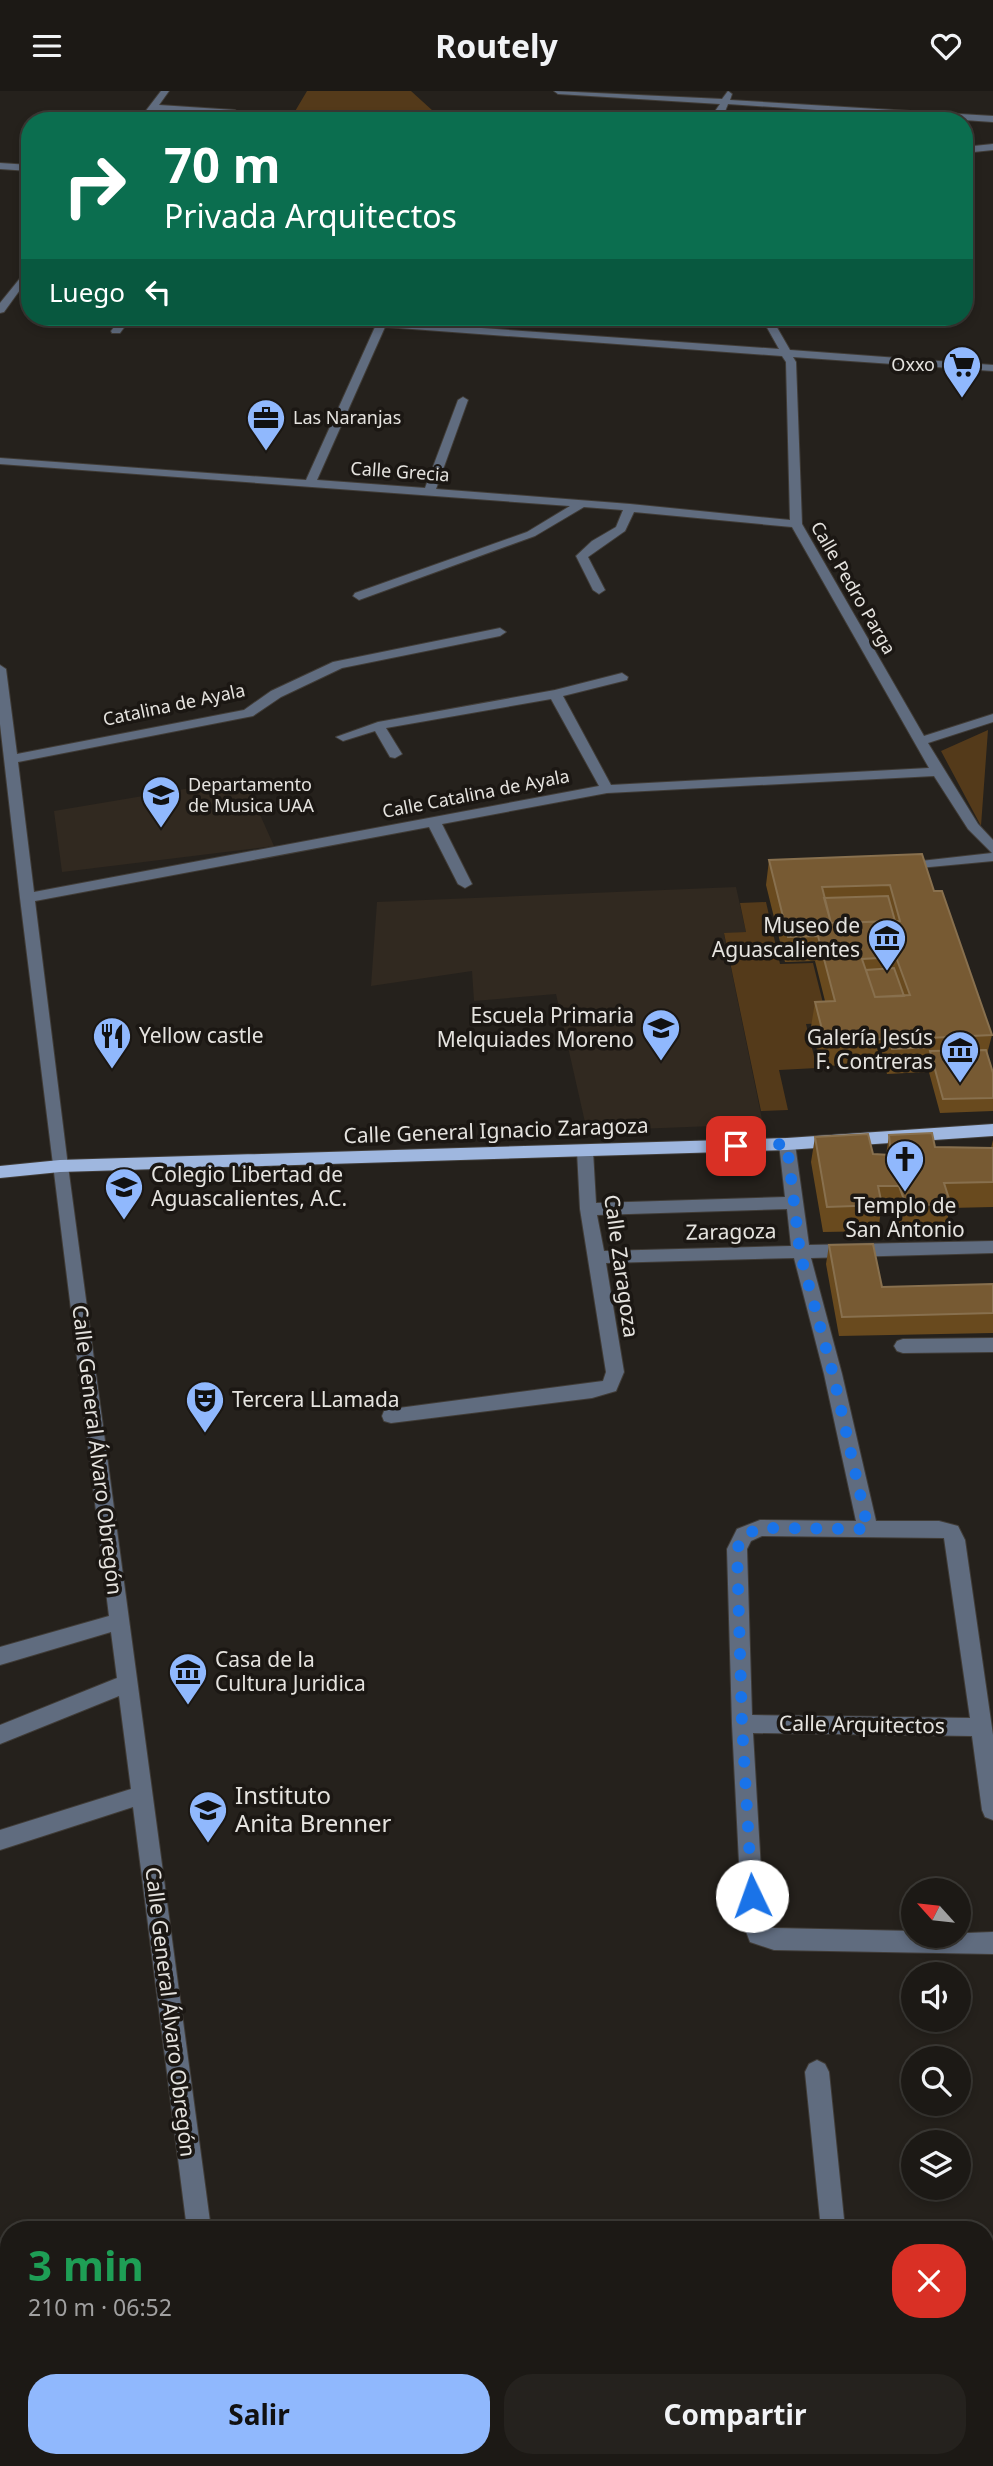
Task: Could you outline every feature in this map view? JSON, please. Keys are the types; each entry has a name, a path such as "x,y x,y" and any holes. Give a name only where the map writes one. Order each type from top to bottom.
{"main road":[{"name":"Calle General Ignacio Zaragoza","path":"0,1172 60,1166 787,1144 993,1130"}],"street":[{"path":"148,112 165,91"},
{"path":"558,91 886,112"},
{"path":"718,112 729,91"},
{"path":"152,107 221,112"},
{"path":"973,117 993,118"},
{"path":"973,149 993,147"},
{"path":"0,166 21,167"},
{"path":"0,310 21,283"},
{"path":"116,331 120,326"},
{"path":"310,482 381,326"},
{"path":"395,326 993,368"},
{"name":"Calle Pedro Parga","path":"771,326 791,362 796,524 938,772 973,826 993,849"},
{"path":"429,492 463,400"},
{"name":"Calle Grecia","path":"0,461 582,503 796,524"},
{"path":"359,596 531,534 582,503"},
{"path":"599,590 582,556 621,529 630,507"},
{"name":"Catalina de Ayala","path":"11,759 248,713 276,694 338,665 500,632"},
{"name":"Calle General Álvaro Obregón","path":"0,669 60,1166 198,2221"},
{"path":"343,737 378,726 555,694 622,677"},
{"path":"555,694 607,789"},
{"path":"921,741 993,718"},
{"path":"378,726 395,754"},
{"name":"Calle Catalina de Ayala","path":"27,898 607,789 938,772"},
{"path":"434,822 465,884"},
{"path":"882,869 993,857"},
{"path":"787,1144 800,1253 833,1374 868,1529"},
{"name":"Calle Zaragoza","path":"391,1416 592,1391 610,1386 615,1372 588,1209 584,1151"},
{"name":"Zaragoza","path":"588,1209 796,1203"},
{"name":"Zaragoza","path":"595,1257 993,1247"},
{"path":"903,1346 993,1345"},
{"path":"993,1810 955,1540 951,1532 939,1529 760,1528 744,1535 737,1549 742,1724 753,1921 758,1934 774,1939 993,1943"},
{"path":"0,1656 119,1621"},
{"path":"0,1735 128,1683"},
{"name":"Calle Arquitectos","path":"742,1724 981,1727"},
{"path":"0,1840 142,1795"},
{"path":"817,2073 831,2221"}],"shaded area":[{"path":"307,91 411,91 434,112 295,112"},
{"path":"988,730 981,826 941,751"},
{"name":"Departamento de Musica UAA","path":"244,779 274,846 62,872 54,811"},
{"name":"Escuela Primaria Melquiades Moreno","path":"736,887 746,932 724,934 763,1124 587,1131 556,994 474,1001 472,971 371,986 377,902"},
{"path":"766,902 780,964 813,963 828,1023 806,1024 817,1068 779,1070 788,1110 761,1111 724,933 746,932 740,903"}],"building":[{"name":"Museo de Aguascalientes","path":"922,854 934,891 942,891 992,1035 928,1038 931,1047 892,1049 889,1039 825,1041 815,1002 835,1001 818,936 788,937 769,860","holes":["890,885 900,921 831,923 822,887","896,957 910,995 875,997 862,959"]},
{"path":"888,896 895,921 831,923 824,898"},
{"path":"894,968 904,996 875,997 866,970"},
{"name":"Galería Jesús F. Contreras","path":"986,1050 993,1073 993,1098 943,1099 930,1051"},
{"path":"932,1133 935,1147 993,1148 993,1182 944,1183 951,1205 906,1205 899,1186 878,1186 882,1205 827,1207 815,1137 868,1134 873,1154 891,1155 889,1135"},
{"path":"873,1244 882,1287 993,1284 993,1313 842,1317 829,1245"}],"place":[{"name":"Oxxo","path":"962,399"},
{"name":"Las Naranjas","path":"266,452"},
{"name":"Departamento de Musica UAA","path":"161,829"},
{"name":"Museo de Aguascalientes","path":"887,972"},
{"name":"Escuela Primaria Melquiades Moreno","path":"661,1062"},
{"name":"Yellow castle","path":"112,1070"},
{"name":"Galería Jesús F. Contreras","path":"960,1084"},
{"name":"Templo de San Antonio","path":"905,1193"},
{"name":"Colegio Libertad de Aguascalientes, A.C.","path":"124,1221"},
{"name":"Tercera LLamada","path":"205,1434"},
{"name":"Casa de la Cultura Juridica","path":"188,1706"},
{"name":"Instituto Anita Brenner","path":"208,1844"}],"route":[{"path":"736,1146 787,1144 800,1253 833,1374 868,1529 760,1528 744,1535 737,1549 742,1724 752,1896"}]}
